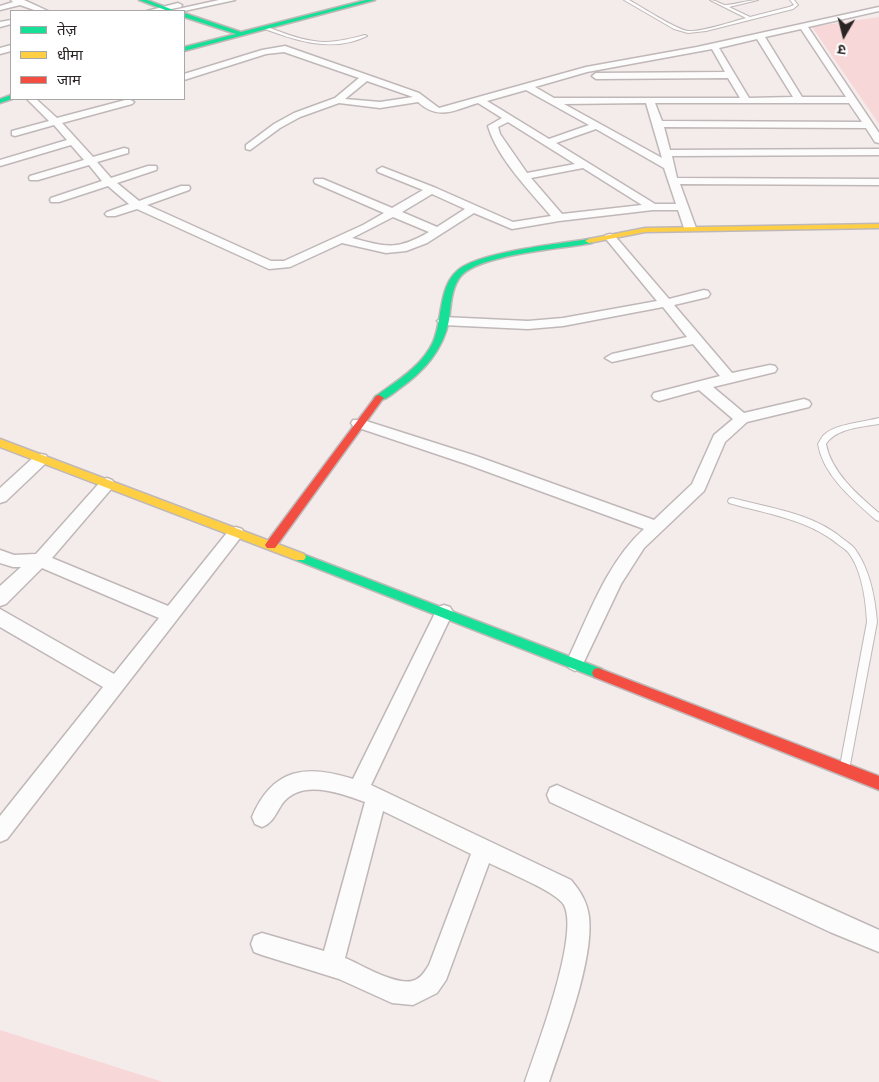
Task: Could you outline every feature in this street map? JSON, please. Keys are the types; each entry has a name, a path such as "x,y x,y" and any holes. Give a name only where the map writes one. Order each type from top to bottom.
{"main road":[{"path":"142,0 170,10"},
{"path":"185,49 370,0"},
{"path":"185,15 239,33"},
{"path":"271,546 358,423 384,393 418,371 432,351 442,330 447,300 453,281 460,272 469,266 486,260 645,230 879,226"},
{"path":"0,443 444,612 879,783"}],"street":[{"path":"170,10 196,0"},
{"path":"170,10 231,0"},
{"path":"0,8 18,1 41,10"},
{"path":"185,77 264,52 285,49 422,98 430,109 439,111 586,70 714,46 879,9"},
{"path":"802,25 879,140"},
{"path":"759,35 799,100"},
{"path":"714,46 746,100"},
{"path":"566,76 731,75"},
{"path":"250,147 277,126 297,115 338,100 366,77"},
{"path":"526,86 668,166"},
{"path":"338,100 390,106 422,98"},
{"path":"32,100 73,141 109,182 136,204 269,265 286,264 368,227 432,190"},
{"path":"83,106 103,100"},
{"path":"479,100 653,207"},
{"path":"649,100 658,124 672,181 690,228"},
{"path":"551,101 852,100"},
{"path":"15,133 130,103"},
{"path":"509,118 495,123 494,131 525,176 559,218"},
{"path":"658,124 869,125"},
{"path":"548,142 596,126"},
{"path":"1,163 73,141"},
{"path":"34,178 124,151"},
{"path":"664,153 879,152"},
{"path":"525,176 585,165"},
{"path":"55,200 152,168"},
{"path":"382,170 512,226 559,218 653,207 682,207"},
{"path":"319,181 437,230"},
{"path":"672,181 879,182"},
{"path":"111,214 186,188"},
{"path":"340,239 377,248 397,250 417,243 472,209"},
{"path":"610,237 729,378"},
{"path":"443,321 528,325 563,322 704,294"},
{"path":"612,358 696,339"},
{"path":"659,396 770,369"},
{"path":"702,385 742,419"},
{"path":"574,663 614,581 638,544 699,487 719,440 742,419 804,404"},
{"path":"358,423 471,460 657,527"},
{"path":"0,497 41,459"},
{"path":"0,599 40,560 108,484"},
{"path":"0,832 236,532"},
{"path":"0,556 13,562 40,560 171,615"},
{"path":"332,964 368,794 444,612"},
{"path":"0,616 1,619 116,684"},
{"path":"262,817 288,784 304,780 346,785 563,888 575,901 579,916 573,964 538,1082"},
{"path":"557,796 838,924 879,940"},
{"path":"262,944 332,964 392,991 413,993 429,984 438,972 483,849"}],"lane":[{"path":"626,0 676,28 688,32 706,30 791,8 796,5 792,0"},
{"path":"712,0 750,19"},
{"path":"725,6 756,0"},
{"path":"264,27 314,44 336,44 365,36"},
{"path":"879,421 843,429 826,436 822,445 822,452 838,478 879,518"},
{"path":"732,501 801,519 832,534 851,550 860,567 870,598 872,622 845,769"}],"shaded area":[{"path":"879,17 879,124 812,27"},
{"path":"0,1030 163,1082 0,1082"}],"traffic: fast":[{"path":"142,0 170,10"},
{"path":"185,49 372,0"},
{"path":"185,15 239,33"},
{"path":"0,101 10,97"},
{"path":"379,398 409,377 432,352 438,342 444,323 451,285 460,272 469,266 501,256 589,241"},
{"path":"300,557 598,673"}],"traffic: slow":[{"path":"589,241 645,230 879,226"},
{"path":"0,443 300,557"}],"traffic: jam":[{"path":"271,545 379,398"},
{"path":"598,673 879,783"}]}
